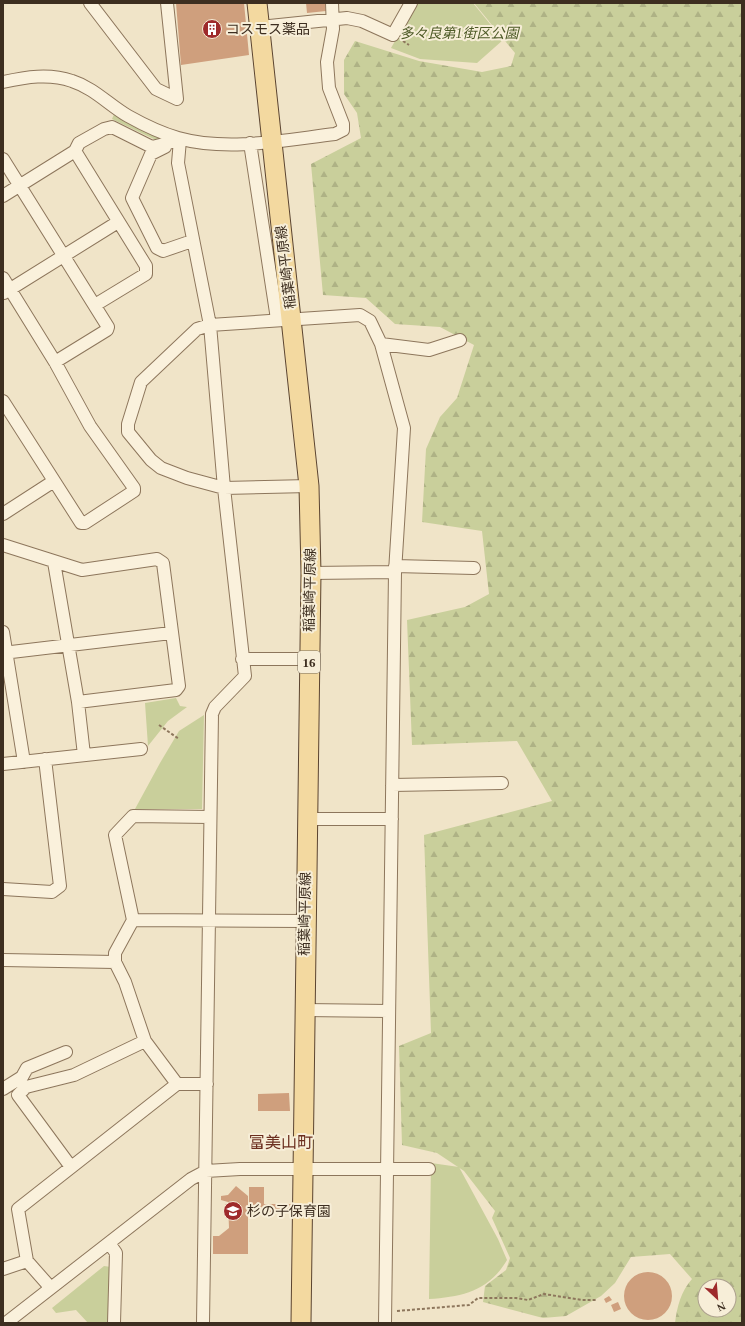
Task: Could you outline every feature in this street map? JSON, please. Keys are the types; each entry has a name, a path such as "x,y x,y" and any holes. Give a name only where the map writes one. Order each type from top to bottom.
{"main road":[{"name":"稲葉崎平原線","path":"257,3 271,141 285,319 309,486 311,573 305,921 301,1323"}],"street":[{"path":"90,3 156,89 177,99 167,3"},
{"path":"3,82 32,76 52,77 72,81 95,92 127,116 150,128 179,138 212,144 250,143 335,134 343,130 343,124 329,88 327,62 334,19 332,3"},
{"path":"260,27 347,18 362,21 393,35 411,3"},
{"path":"3,196 75,151 79,144 104,129 112,127 152,147 180,140"},
{"path":"180,140 178,163 192,241 210,325 224,488 245,676 215,707 212,714 203,1323"},
{"path":"180,140 151,154 132,198 157,248 163,251 192,241"},
{"path":"250,143 285,319"},
{"path":"75,151 146,266 146,274 95,305"},
{"path":"3,159 108,327 107,330 55,362"},
{"path":"6,292 118,222"},
{"path":"3,278 6,292 55,362 90,426 134,488 134,491 85,523 81,522 3,401"},
{"path":"309,486 224,488 161,468 151,460 128,432 128,424 141,382 197,329 210,325 360,315 370,321 381,344 404,428 395,569 385,1317"},
{"path":"381,344 429,350 460,340"},
{"path":"3,514 54,481"},
{"path":"3,545 82,570 157,559 163,563 179,686 176,690 78,702"},
{"path":"54,562 78,702 84,755"},
{"path":"311,573 395,569 474,568"},
{"path":"3,632 5,653 24,762"},
{"path":"5,653 68,644 171,633"},
{"path":"242,659 309,659"},
{"path":"3,764 141,749"},
{"path":"3,889 52,892 60,886 45,759"},
{"path":"392,785 502,783"},
{"path":"177,1084 145,1041 125,982 115,962 115,953 133,920 116,835 133,816 210,817"},
{"path":"307,819 392,819"},
{"path":"133,920 305,921"},
{"path":"3,960 115,962"},
{"path":"304,1010 389,1011"},
{"path":"71,1167 18,1095 26,1087 74,1075 145,1041"},
{"path":"3,1089 22,1077 27,1068 66,1052"},
{"path":"50,1287 26,1261 18,1209 177,1084 207,1084"},
{"path":"6,1323 50,1287 191,1179 206,1171 429,1169"},
{"path":"109,1243 116,1253 114,1323"},
{"path":"3,1269 26,1261"}],"path":[{"path":"402,41 409,45"},
{"path":"159,725 179,739"},
{"path":"385,1317 470,1305 478,1298 516,1298 528,1300 544,1294 582,1300 597,1300"}],"green space":[{"name":"多々良第1街区公園","path":"417,3 473,3 503,40 477,63 420,59 391,48"},
{"path":"474,3 742,3 742,1323 675,1323 680,1300 692,1279 670,1254 631,1257 615,1283 601,1296 566,1316 543,1318 483,1302 485,1286 506,1270 510,1258 492,1218 495,1211 464,1171 437,1153 402,1145 399,1046 431,1033 424,835 552,801 517,741 412,745 407,620 465,607 489,594 482,531 422,522 426,449 440,417 457,398 474,345 440,327 395,324 366,298 323,295 311,164 361,138 357,113 344,94 344,60 355,41 419,61 482,72 511,66 515,53"},
{"path":"115,112 165,138 158,141 112,119"},
{"path":"176,698 180,706 187,707 168,721 148,746 145,703"},
{"path":"204,715 202,809 135,809 179,731"},
{"path":"431,1163 459,1167 498,1239 507,1260 492,1279 474,1290 453,1296 429,1299"},
{"path":"104,1266 111,1267 110,1323 88,1323 76,1310 56,1313 52,1308"}],"building":[{"name":"コスモス薬品","path":"176,3 244,3 249,55 181,65"},
{"path":"306,3 325,3 326,11 307,13"},
{"path":"289,1093 290,1111 258,1111 258,1094"},
{"path":"236,1186 248,1196 248,1254 213,1254 213,1236 219,1236 229,1228 228,1202 221,1200 221,1196 228,1195"},
{"path":"249,1187 264,1187 264,1204 291,1204 291,1212 249,1212"},
{"path":"643,1272 653,1272 665,1279 672,1291 672,1301 665,1313 653,1320 643,1320 635,1316 628,1309 624,1301 624,1291 628,1283 635,1276"},
{"path":"609,1296 612,1300 606,1303 604,1299"},
{"path":"618,1302 621,1309 614,1312 611,1305"}],"place":[{"name":"コスモス薬品","path":"212,29"},
{"name":"杉の子保育園","path":"233,1211"}],"district":[{"name":"富美山町","path":"281,1142"}]}
